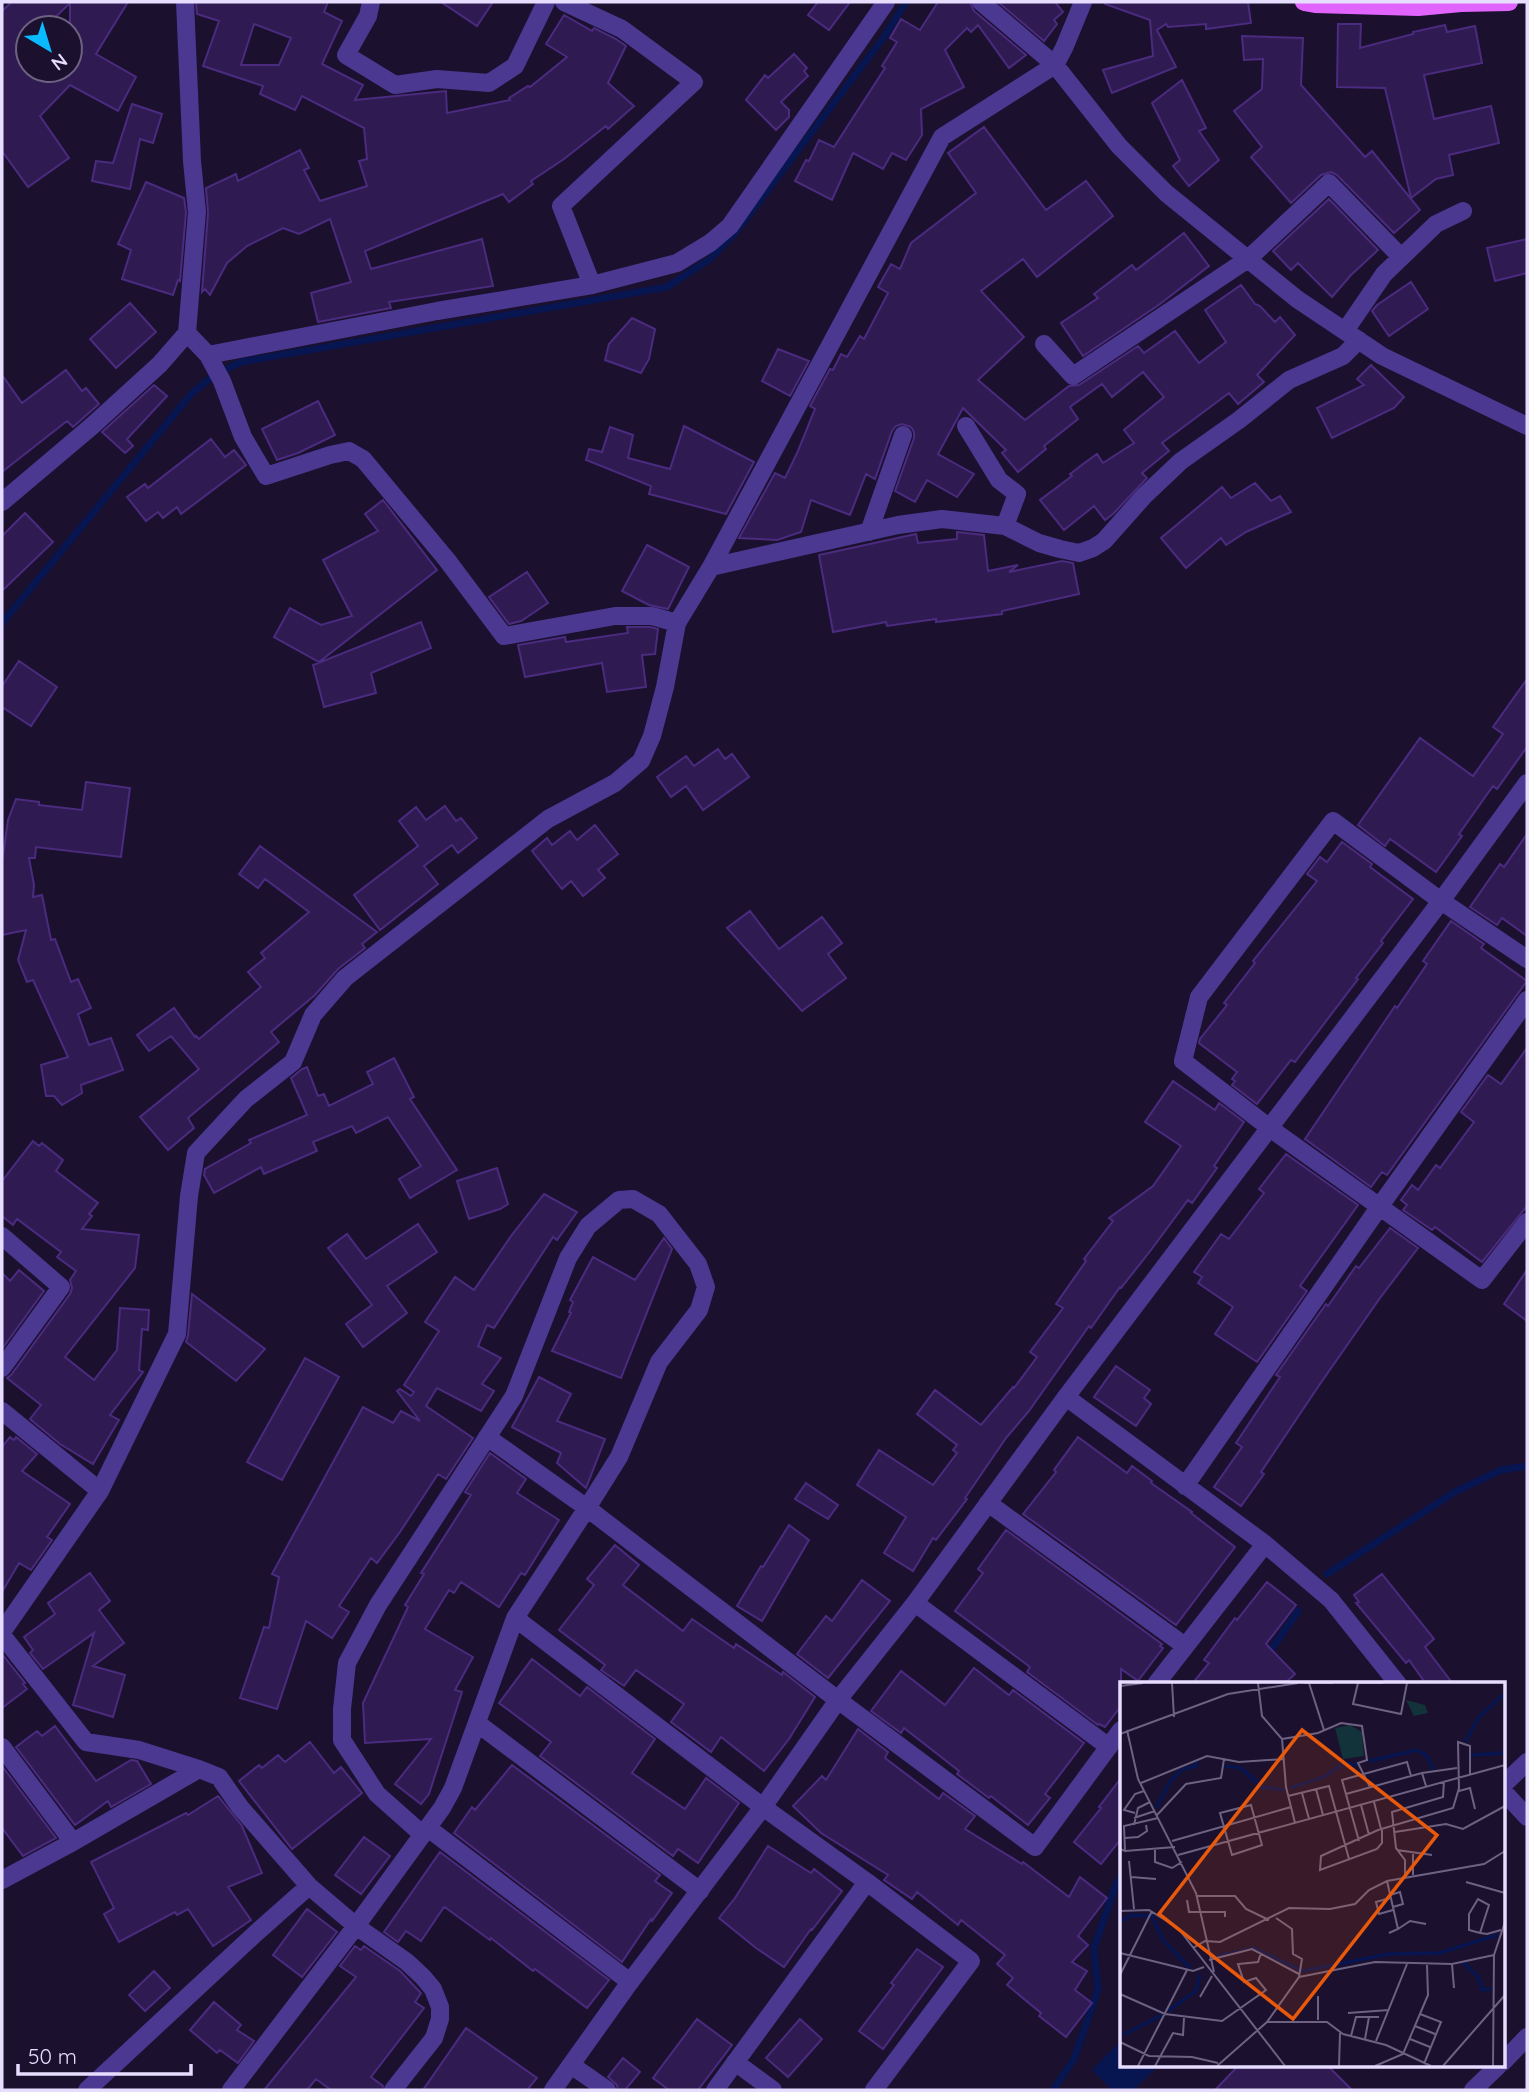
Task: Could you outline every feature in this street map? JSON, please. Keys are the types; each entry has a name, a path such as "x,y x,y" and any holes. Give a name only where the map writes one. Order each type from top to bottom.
{"main road":[{"path":"1304,2 1418,7 1509,2"}],"street":[{"path":"2,502 160,364 187,333 197,212 185,2"},
{"path":"371,2 368,16 346,55 395,85 437,79 489,83 515,66 546,2"},
{"path":"564,2 622,29 694,82 561,206 592,285"},
{"path":"210,360 437,311 592,285 677,263 710,243 730,226 886,2"},
{"path":"981,2 1055,65 1128,155 1166,193 1297,299 1382,356 1527,426"},
{"path":"393,2090 434,2038 440,2019 440,2007 433,1989 423,1977 309,1886 240,1807 219,1777 139,1750 86,1742 2,1634 100,1491 177,1334 189,1196 196,1153 246,1099 293,1062 313,1015 345,978 548,819 615,783 641,761 652,736 665,687 677,623 711,567 942,137 1055,65 1083,2"},
{"path":"1044,344 1073,376 1248,259 1329,183 1401,257"},
{"path":"711,567 921,521 942,519 1005,526 1039,543 1079,553 1093,548 1104,541 1144,496 1181,461 1289,380 1343,356 1384,274 1436,224 1463,211"},
{"path":"187,333 210,360 222,381 243,437 266,477 330,455 349,452 363,458 447,560 504,636 615,616 652,616 677,623"},
{"path":"966,426 999,480 1017,494 1005,526"},
{"path":"869,532 902,435"},
{"path":"553,2090 630,1982 763,1807 838,1700 915,1603 1066,1397 1271,1129 1527,783"},
{"path":"1527,959 1441,901 1333,821 1199,997 1183,1061 1271,1129 1482,1280 1527,1222"},
{"path":"1185,1486 1527,1000"},
{"path":"231,2090 356,1926 425,1831 453,1788 515,1618 619,1457 659,1362 699,1310 706,1287 698,1264 659,1214 633,1199 619,1200 588,1226 568,1258 514,1396 378,1605 347,1663 342,1709 342,1740 377,1794 425,1831 630,1982"},
{"path":"2,1237 61,1287 2,1368"},
{"path":"1066,1397 1265,1544 1331,1600 1396,1682"},
{"path":"3,1413 100,1491"},
{"path":"487,1437 587,1508 1035,1847 1120,1731"},
{"path":"988,1503 1185,1646"},
{"path":"1158,1682 1265,1544"},
{"path":"915,1603 1109,1747"},
{"path":"515,1618 971,1961 874,2090"},
{"path":"477,1723 699,1891"},
{"path":"2,1747 73,1842"},
{"path":"1504,1784 1527,1762"},
{"path":"2,1880 199,1769"},
{"path":"1504,1792 1527,1816"},
{"path":"715,2090 867,1882"},
{"path":"88,2090 309,1886"},
{"path":"1504,2061 1527,2037"},
{"path":"735,2062 774,2090"},
{"path":"571,2065 607,2090"},
{"path":"1473,2090 1497,2068"}],"shaded area":[{"path":"1120,2041 1120,2068 1156,2068 1134,2090 1112,2090 1092,2070"}],"building":[{"path":"12,2 128,2 96,54 136,77 118,111 70,85 40,116 69,158 28,187 2,151 2,11"},
{"path":"196,2 328,2 324,12 342,21 322,64 363,85 355,100 446,91 447,113 510,100 509,98 530,87 567,57 546,44 564,15 626,46 608,83 634,106 608,129 606,126 531,181 533,184 509,202 503,194 365,251 371,269 482,239 493,286 389,302 391,308 318,322 311,293 351,282 330,219 299,234 283,228 247,246 227,263 210,295 205,289 202,292 208,213 206,188 236,174 238,181 300,150 309,168 304,170 320,201 367,186 359,161 367,159 364,128 302,96 295,110 260,94 263,86 203,66 219,21 197,14","holes":["254,24 291,38 279,65 241,65"]},
{"path":"441,2 493,2 477,26"},
{"path":"818,2 850,2 829,30 808,15"},
{"path":"938,2 970,2 974,11 1026,55 1009,68 978,25 971,32 967,28 945,50 964,87 921,109 922,135 906,160 892,153 883,169 853,153 832,200 795,181 819,140 834,147 885,68 882,66 897,42 890,38 901,19 920,30"},
{"path":"998,2 1055,2 1063,12 1054,20 1057,24 1044,41"},
{"path":"1248,2 1251,23 1206,29 1206,24 1168,27 1166,24 1157,30 1176,67 1112,93 1103,70 1153,56 1150,20 1105,4"},
{"path":"1338,24 1361,24 1360,48 1445,25 1447,32 1475,26 1482,63 1424,75 1434,119 1491,106 1499,143 1449,155 1453,175 1436,179 1411,198 1385,88 1337,87"},
{"path":"1242,36 1303,38 1301,85 1365,157 1372,151 1420,210 1394,233 1331,172 1321,175 1291,203 1251,157 1262,147 1234,111 1262,89 1263,59 1244,60"},
{"path":"794,54 807,68 804,71 808,76 781,102 789,110 789,117 776,130 746,100 765,75 768,78"},
{"path":"1182,80 1206,128 1199,131 1219,160 1189,186 1173,166 1180,160 1152,103"},
{"path":"132,104 162,114 153,143 140,139 130,189 92,181 96,161 113,163"},
{"path":"984,127 1046,210 1086,181 1113,216 1037,277 1023,259 981,291 1024,337 978,380 1025,420 1069,386 1079,385 1138,346 1144,353 1175,331 1199,363 1226,342 1205,310 1241,285 1255,304 1275,322 1280,317 1295,335 1257,375 1264,382 1238,404 1229,393 1162,443 1169,451 1142,473 1147,478 1105,520 1094,506 1064,530 1040,500 1097,454 1103,463 1134,443 1124,430 1164,397 1143,372 1112,397 1102,384 1070,407 1078,419 1044,446 1046,449 1018,472 1002,453 1006,450 963,408 938,454 974,474 957,497 927,480 915,502 895,491 914,438 911,427 902,424 892,431 875,479 866,474 850,515 811,500 801,532 777,540 739,538 775,473 785,478 815,409 810,406 830,369 833,370 841,354 847,357 860,336 864,339 888,293 878,287 891,264 900,269 911,243 976,193 948,153"},
{"path":"146,182 184,198 186,212 180,281 178,280 173,295 122,279 131,250 118,244"},
{"path":"1329,199 1378,250 1332,297 1298,263 1291,270 1273,251"},
{"path":"1184,233 1209,266 1160,304 1083,356 1061,323 1098,298 1094,294 1132,265 1136,270"},
{"path":"1527,239 1527,273 1495,281 1487,248"},
{"path":"1411,282 1428,309 1389,336 1372,311"},
{"path":"130,303 156,332 116,368 90,339"},
{"path":"632,318 655,329 649,359 641,373 605,360 609,344"},
{"path":"778,349 809,361 790,396 762,381"},
{"path":"1371,365 1404,397 1394,408 1332,438 1317,408 1364,385 1357,379"},
{"path":"66,370 82,391 86,388 99,404 73,427 67,421 2,472 2,375 22,403"},
{"path":"154,385 167,396 127,439 133,446 125,453 102,432"},
{"path":"318,401 335,435 277,460 262,429"},
{"path":"684,426 754,462 726,514 649,494 651,486 586,460 589,449 602,452 610,427 633,435 628,458 670,469"},
{"path":"211,439 225,457 234,450 246,465 181,514 177,507 163,518 158,512 146,521 127,497 145,484 148,488"},
{"path":"1255,483 1271,501 1280,496 1291,512 1246,532 1226,545 1221,538 1186,568 1161,538 1222,487 1231,498"},
{"path":"383,500 437,570 319,662 274,637 290,608 321,625 352,616 323,560 378,531 365,514"},
{"path":"25,513 53,542 2,591 2,536"},
{"path":"957,532 984,535 988,571 1018,565 1009,572 1062,561 1073,563 1079,594 1002,611 1002,614 887,626 886,622 833,632 819,555 916,534 918,543 957,539"},
{"path":"647,545 689,567 668,609 649,605 622,591"},
{"path":"527,572 548,603 521,621 509,624 489,597"},
{"path":"421,622 431,648 371,673 376,693 324,707 313,665"},
{"path":"627,627 658,629 655,654 642,655 646,687 607,692 602,663 525,677 518,645 565,637 566,642 628,633"},
{"path":"19,661 57,687 31,726 2,707 2,686"},
{"path":"1527,679 1527,747 1497,789 1493,786 1436,872 1390,839 1385,846 1358,825 1420,738 1473,776 1503,734 1493,727"},
{"path":"718,749 725,759 732,754 749,777 703,810 686,786 671,797 657,777 686,756 694,766"},
{"path":"86,782 130,788 121,857 36,847 35,858 29,858 34,885 33,897 42,895 51,940 55,939 71,982 78,979 91,1008 78,1014 89,1045 111,1038 123,1070 81,1085 82,1093 62,1105 54,1096 46,1096 41,1065 68,1057 33,980 27,982 18,960 26,930 2,935 2,862 8,820 16,799 39,802 39,805 82,810"},
{"path":"445,806 456,821 461,818 477,838 458,853 452,845 424,866 438,884 380,930 354,895 418,846 399,821 416,807 426,820"},
{"path":"595,825 618,854 598,870 605,878 583,896 571,881 562,889 532,851 547,838 552,845 570,831 577,840"},
{"path":"1527,834 1527,936 1502,918 1497,925 1470,907 1500,864 1504,867"},
{"path":"1342,842 1413,899 1381,941 1383,943 1356,978 1358,979 1295,1062 1291,1060 1257,1104 1232,1085 1235,1081 1232,1079 1237,1072 1199,1043 1200,1039 1227,1005 1224,1003 1255,963 1253,961 1317,881 1307,874 1320,857 1327,862"},
{"path":"260,846 377,932 362,944 365,948 338,969 315,995 271,1032 279,1042 188,1118 194,1128 168,1150 140,1117 199,1069 171,1036 149,1051 137,1035 174,1008 199,1039 261,987 248,972 265,958 261,953 309,912 265,879 258,888 239,874"},
{"path":"750,911 779,949 822,917 842,943 828,954 846,978 802,1011 727,928"},
{"path":"1451,921 1484,944 1481,948 1527,981 1387,1175 1382,1172 1371,1187 1305,1139 1395,1006 1397,1008 1427,964 1423,961"},
{"path":"1527,1048 1527,1206 1482,1262 1435,1227 1432,1230 1403,1210 1407,1205 1401,1200 1412,1185 1418,1190 1436,1165 1440,1168 1474,1122 1461,1112 1488,1075 1501,1084"},
{"path":"394,1058 414,1097 410,1099 457,1170 410,1198 399,1179 421,1166 388,1117 356,1133 352,1126 313,1142 317,1151 264,1174 261,1167 214,1193 204,1175 205,1169 251,1143 249,1140 307,1115 291,1078 302,1069 307,1067 318,1096 324,1094 329,1106 373,1084 367,1072"},
{"path":"1173,1081 1215,1110 1219,1103 1244,1122 1214,1166 1217,1168 1192,1203 1188,1200 1091,1328 1089,1326 1029,1411 1006,1438 965,1498 967,1499 936,1540 933,1538 913,1571 884,1553 906,1517 857,1485 879,1450 933,1485 957,1453 953,1450 957,1445 917,1414 935,1390 981,1425 1014,1388 1037,1357 1030,1352 1063,1308 1056,1304 1086,1261 1084,1259 1113,1221 1109,1218 1153,1186 1181,1146 1145,1122"},
{"path":"33,1141 39,1146 42,1143 63,1160 56,1171 98,1203 82,1229 139,1235 135,1268 65,1357 94,1380 117,1350 120,1308 149,1310 148,1330 142,1329 139,1370 143,1372 110,1415 119,1420 93,1464 60,1444 30,1419 41,1405 7,1378 70,1294 70,1280 76,1271 57,1257 61,1252 17,1219 13,1225 2,1216 2,1181"},
{"path":"1286,1154 1358,1205 1300,1286 1307,1291 1257,1362 1215,1334 1233,1307 1198,1283 1202,1277 1194,1272 1221,1234 1229,1239 1264,1193 1259,1189"},
{"path":"497,1168 508,1204 469,1219 457,1181"},
{"path":"544,1194 577,1212 557,1240 553,1237 494,1328 487,1325 478,1346 501,1358 482,1384 494,1391 481,1411 437,1388 426,1406 473,1438 446,1479 438,1474 377,1563 371,1558 339,1606 349,1612 332,1638 306,1621 277,1709 240,1698 264,1627 269,1628 279,1577 272,1574 363,1407 393,1423 401,1411 420,1421 397,1391 400,1389 411,1396 414,1392 404,1385 439,1331 425,1322 455,1277 474,1290"},
{"path":"418,1224 437,1252 387,1286 407,1313 363,1347 346,1324 372,1305 328,1248 347,1234 366,1259"},
{"path":"1390,1228 1418,1248 1320,1384 1241,1506 1214,1487 1242,1447 1236,1443 1280,1377 1276,1375 1326,1304 1328,1306 1356,1266 1359,1268"},
{"path":"664,1238 672,1249 621,1378 552,1351 571,1313 569,1312 573,1302 570,1300 593,1257 635,1280"},
{"path":"19,1270 44,1291 2,1349 2,1273 10,1281"},
{"path":"1527,1270 1527,1321 1504,1304"},
{"path":"192,1294 265,1349 236,1381 186,1342"},
{"path":"305,1358 339,1377 282,1480 247,1462"},
{"path":"1116,1366 1150,1390 1144,1398 1151,1404 1136,1426 1094,1397"},
{"path":"539,1377 571,1394 557,1421 605,1439 586,1488 557,1463 561,1453 512,1427"},
{"path":"10,1437 14,1440 16,1437 37,1454 22,1471 70,1504 47,1537 52,1540 31,1570 19,1563 2,1592 2,1447"},
{"path":"1078,1437 1127,1473 1132,1466 1235,1547 1176,1625 1023,1514 1056,1472 1054,1470"},
{"path":"490,1453 526,1479 517,1493 559,1520 525,1575 521,1573 499,1607 461,1582 454,1593 449,1590 425,1629 473,1657 455,1690 462,1692 429,1794 421,1804 395,1784 431,1739 365,1743 363,1703 408,1607 405,1605 424,1574 421,1573 471,1495 465,1492"},
{"path":"806,1483 838,1505 828,1519 795,1499"},
{"path":"789,1525 809,1540 762,1621 737,1606"},
{"path":"1006,1530 1162,1644 1160,1646 1163,1648 1138,1681 1121,1669 1120,1707 1105,1727 1098,1725 1027,1672 1030,1667 955,1611 983,1573 978,1569"},
{"path":"615,1545 639,1565 623,1585 683,1631 692,1619 734,1648 736,1644 782,1675 783,1672 815,1697 789,1739 764,1771 721,1737 711,1752 671,1722 684,1704 636,1670 624,1686 601,1670 605,1665 559,1630 594,1585 587,1579"},
{"path":"90,1573 110,1601 99,1610 124,1643 93,1666 125,1675 113,1717 73,1705 94,1633 43,1669 30,1653 33,1650 24,1637 55,1614 48,1603"},
{"path":"1382,1574 1434,1639 1425,1647 1451,1682 1425,1682 1409,1660 1406,1663 1356,1603 1359,1602 1354,1595"},
{"path":"862,1580 890,1601 828,1678 797,1654 826,1616 832,1621"},
{"path":"1267,1582 1296,1605 1266,1644 1295,1674 1286,1682 1194,1682 1209,1663 1204,1660 1235,1618 1237,1620"},
{"path":"2,1654 27,1689 2,1708"},
{"path":"532,1659 580,1696 587,1687 655,1739 632,1773 685,1809 706,1778 739,1803 698,1863 678,1849 673,1856 540,1756 551,1742 499,1703"},
{"path":"974,1668 1009,1695 1013,1690 1084,1743 1045,1794 1050,1798 1028,1825 957,1774 959,1771 904,1728 901,1733 871,1711 901,1671 945,1705"},
{"path":"55,1726 96,1781 131,1760 137,1761 151,1784 111,1807 108,1801 75,1825 16,1747 37,1731 42,1736"},
{"path":"858,1729 888,1752 885,1758 939,1799 943,1793 975,1816 965,1829 1022,1864 1023,1862 1069,1897 1080,1877 1107,1898 1078,1936 1088,1945 1072,1962 1087,1971 1075,1990 1092,2003 1066,2037 1007,1985 1013,1978 997,1964 1005,1955 961,1920 958,1925 917,1892 912,1899 884,1880 888,1875 821,1833 793,1806 822,1776 826,1780"},
{"path":"310,1742 334,1773 341,1767 362,1793 292,1849 239,1781 259,1765 262,1768 278,1755 285,1762"},
{"path":"512,1765 660,1875 655,1881 672,1893 622,1962 454,1833 472,1807 475,1810"},
{"path":"2,1766 56,1838 23,1856 2,1828"},
{"path":"1120,1779 1120,1840 1101,1864 1074,1842 1101,1808 1099,1807"},
{"path":"218,1796 242,1826 262,1873 228,1887 251,1920 213,1946 188,1909 177,1915 175,1912 119,1942 104,1914 114,1908 91,1862 186,1813 188,1815"},
{"path":"364,1837 390,1856 361,1894 335,1875"},
{"path":"768,1846 811,1873 814,1869 842,1891 784,1967 719,1918"},
{"path":"440,1852 609,1980 587,2008 444,1907 421,1941 406,1931 398,1942 384,1932"},
{"path":"307,1909 337,1932 302,1977 273,1955"},
{"path":"355,1946 361,1950 364,1946 400,1971 421,1993 415,2002 424,2008 371,2077 383,2086 382,2090 331,2090 316,2079 307,2090 264,2090 356,1977 340,1966"},
{"path":"917,1949 943,1967 883,2049 859,2031"},
{"path":"154,1971 170,1988 145,2011 129,1995"},
{"path":"214,2002 241,2025 237,2030 254,2041 238,2063 220,2050 217,2053 190,2030"},
{"path":"697,2019 732,2045 698,2090 669,2090 653,2078"},
{"path":"800,2019 822,2039 788,2077 766,2058"},
{"path":"466,2028 537,2078 527,2090 423,2090"},
{"path":"623,2058 640,2072 625,2090 618,2090 617,2085 608,2077"},
{"path":"1236,2068 1330,2068 1352,2090 1215,2090"}],"waterway":[{"path":"2,623 192,393 213,376 241,362 667,287 710,259 736,232 884,37 906,2"},
{"path":"1327,1574 1455,1492 1501,1470 1527,1466"},
{"path":"1266,1657 1298,1611"},
{"path":"1053,2090 1074,2059 1098,1990 1094,1948 1120,1878"}]}
